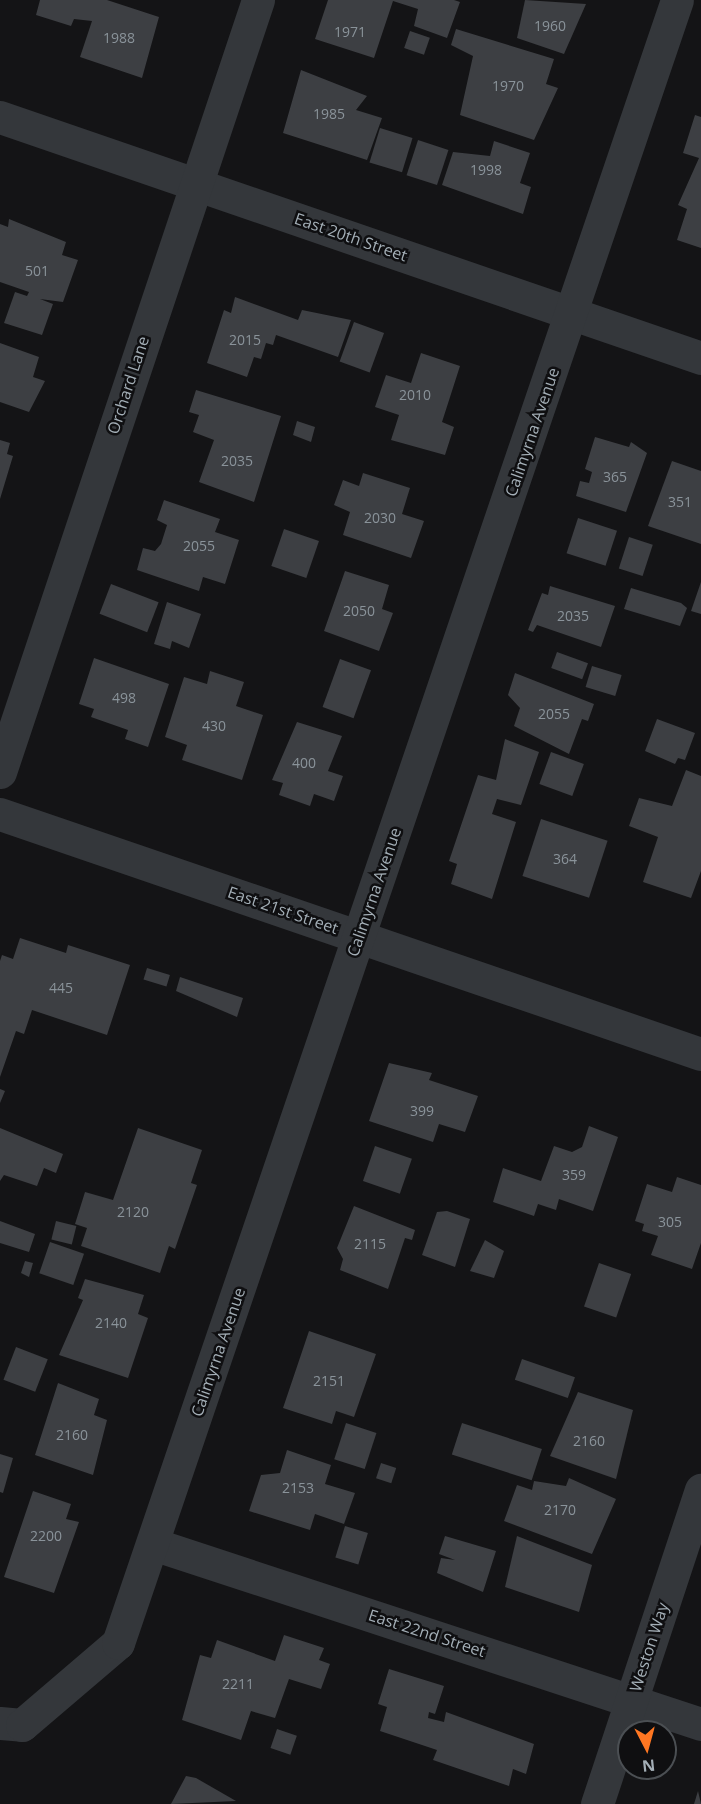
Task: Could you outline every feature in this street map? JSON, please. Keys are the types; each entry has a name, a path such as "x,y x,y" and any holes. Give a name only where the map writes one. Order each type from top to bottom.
{"street":[{"name":"Orchard Lane","path":"0,772 258,0"},
{"name":"Calimyrna Avenue","path":"0,1723 22,1725 118,1643 677,0"},
{"name":"East 20th Street","path":"0,117 701,358"},
{"name":"East 21st Street","path":"0,814 701,1054"},
{"name":"Weston Way","path":"597,1804 701,1490"},
{"name":"East 22nd Street","path":"153,1544 701,1724"}],"building":[{"path":"40,0 107,0 159,17 142,78 80,57 92,21 74,19 71,26 36,15"},
{"path":"328,0 454,0 460,2 447,38 414,26 418,9 393,1 374,58 315,39"},
{"path":"525,0 586,4 564,54 517,38"},
{"path":"456,29 554,59 546,84 558,88 534,140 460,115 473,56 451,45"},
{"path":"410,31 430,38 424,55 404,48"},
{"path":"301,70 367,96 356,110 382,118 367,160 283,133"},
{"path":"695,115 701,117 701,248 677,240 687,209 678,205 699,158 683,153"},
{"path":"380,128 413,138 402,172 369,162"},
{"path":"418,140 448,150 437,185 407,175"},
{"path":"494,141 530,153 520,183 531,187 523,214 442,185 453,152 490,156"},
{"path":"9,219 66,242 62,255 78,260 63,302 40,299 53,304 42,335 4,323 15,292 27,296 29,292 0,282 0,224 8,227"},
{"path":"235,297 298,320 302,310 351,320 338,357 276,335 273,345 266,343 261,359 254,357 247,377 207,363 224,310 231,313"},
{"path":"354,322 384,333 370,372 340,361"},
{"path":"0,343 39,357 33,377 45,381 29,412 0,402"},
{"path":"421,353 460,366 442,422 454,427 445,455 391,440 399,415 375,407 386,375 411,383"},
{"path":"196,390 281,416 254,502 199,482 214,440 193,432 199,415 189,412"},
{"path":"297,421 315,427 311,442 293,435"},
{"path":"595,437 629,447 631,442 647,453 626,512 576,496 580,481 589,483 592,472 585,469"},
{"path":"0,440 10,443 7,454 13,456 0,499"},
{"path":"672,461 701,471 701,544 648,526"},
{"path":"363,473 410,488 402,514 424,521 411,558 343,535 350,512 334,505 343,480 359,486"},
{"path":"164,500 220,519 215,532 239,540 225,584 203,577 199,591 137,570 143,548 155,551 161,544 167,525 157,520"},
{"path":"578,518 617,531 606,566 567,553"},
{"path":"284,529 319,541 306,578 271,566"},
{"path":"629,537 653,545 643,576 619,568"},
{"path":"345,571 389,585 382,609 393,613 379,651 324,631"},
{"path":"701,582 701,614 691,611"},
{"path":"111,584 159,602 147,632 100,614"},
{"path":"550,586 615,606 601,647 537,625 533,632 528,630 542,593 548,595"},
{"path":"631,588 681,603 687,608 680,626 624,609"},
{"path":"167,602 201,614 189,648 172,641 170,649 154,644"},
{"path":"557,652 588,663 582,679 551,668"},
{"path":"94,658 169,684 148,747 125,739 128,730 91,717 94,709 79,704"},
{"path":"340,659 371,670 354,718 323,707"},
{"path":"592,666 622,675 615,696 586,687"},
{"path":"210,671 244,682 236,706 263,715 242,780 182,760 187,745 165,737 184,677 207,684"},
{"path":"515,673 594,704 588,721 582,719 569,754 514,726 520,708 508,695"},
{"path":"657,719 695,733 685,760 678,758 675,764 645,751"},
{"path":"297,722 342,736 328,771 343,776 334,801 314,794 310,806 279,795 283,783 272,780"},
{"path":"505,739 539,752 521,805 497,799 492,814 516,822 492,899 451,884 457,864 449,861 478,775 496,780"},
{"path":"551,752 584,764 572,796 539,784"},
{"path":"686,770 701,776 701,871 691,898 643,882 658,837 629,826 639,798 672,806"},
{"path":"541,819 608,841 589,898 522,876"},
{"path":"20,938 66,953 68,945 130,965 107,1035 32,1010 24,1034 16,1031 0,1077 0,961 2,955 13,959"},
{"path":"147,968 170,975 166,986 143,979"},
{"path":"180,977 243,998 237,1017 176,991"},
{"path":"389,1063 432,1073 429,1080 478,1096 465,1132 439,1124 433,1142 369,1121"},
{"path":"0,1089 5,1091 0,1103"},
{"path":"589,1126 618,1137 593,1211 559,1199 556,1210 538,1204 534,1216 493,1202 503,1168 541,1181 554,1146 572,1152 582,1147"},
{"path":"0,1128 63,1154 56,1173 44,1168 37,1186 4,1175 0,1181"},
{"path":"138,1128 202,1150 191,1183 197,1185 175,1249 169,1246 160,1273 81,1246 87,1228 75,1224 85,1192 113,1200"},
{"path":"375,1146 412,1159 400,1194 363,1181"},
{"path":"677,1177 701,1185 701,1243 692,1269 651,1255 658,1236 642,1231 644,1224 635,1221 647,1184 672,1192"},
{"path":"354,1206 415,1230 412,1240 405,1238 388,1289 340,1270 343,1259 337,1248"},
{"path":"447,1211 470,1219 455,1267 422,1255 437,1212"},
{"path":"0,1221 35,1234 29,1252 0,1243"},
{"path":"56,1221 76,1226 72,1245 51,1239"},
{"path":"485,1240 504,1251 494,1278 470,1271"},
{"path":"50,1242 84,1254 73,1285 39,1273"},
{"path":"25,1261 33,1263 29,1277 21,1273"},
{"path":"599,1263 631,1274 616,1318 584,1306"},
{"path":"85,1279 144,1295 138,1314 148,1318 128,1378 59,1355 83,1300 78,1298"},
{"path":"309,1331 376,1354 354,1417 336,1411 332,1424 283,1408"},
{"path":"16,1347 48,1359 35,1392 3,1380"},
{"path":"522,1359 575,1377 568,1398 515,1380"},
{"path":"58,1383 99,1399 94,1415 107,1420 93,1475 35,1455"},
{"path":"578,1392 633,1410 616,1479 550,1456"},
{"path":"346,1423 376,1433 365,1469 334,1459"},
{"path":"462,1423 542,1449 532,1480 452,1454"},
{"path":"287,1450 331,1465 325,1484 355,1493 344,1524 315,1514 310,1530 249,1511 261,1475 280,1473"},
{"path":"0,1454 13,1458 3,1493 0,1492"},
{"path":"381,1463 396,1468 391,1483 376,1478"},
{"path":"569,1478 616,1499 592,1554 504,1521 517,1485 532,1490 534,1481 566,1486"},
{"path":"33,1491 71,1504 66,1519 79,1522 54,1593 4,1577"},
{"path":"345,1526 368,1533 358,1565 335,1558"},
{"path":"445,1536 496,1551 483,1592 437,1573 441,1558 455,1560 439,1554"},
{"path":"517,1536 592,1565 579,1612 505,1587"},
{"path":"284,1635 324,1648 319,1660 330,1664 321,1689 289,1679 275,1718 251,1711 241,1740 182,1720 200,1655 211,1658 217,1640 275,1661"},
{"path":"389,1669 444,1686 435,1714 429,1712 428,1718 444,1722 446,1712 534,1744 526,1774 513,1769 509,1786 433,1760 437,1750 380,1731 387,1707 378,1704"},
{"path":"277,1729 297,1736 290,1755 270,1748"},
{"path":"186,1776 196,1778 236,1801 171,1804"},
{"path":"698,1791 701,1804 694,1804"}]}
